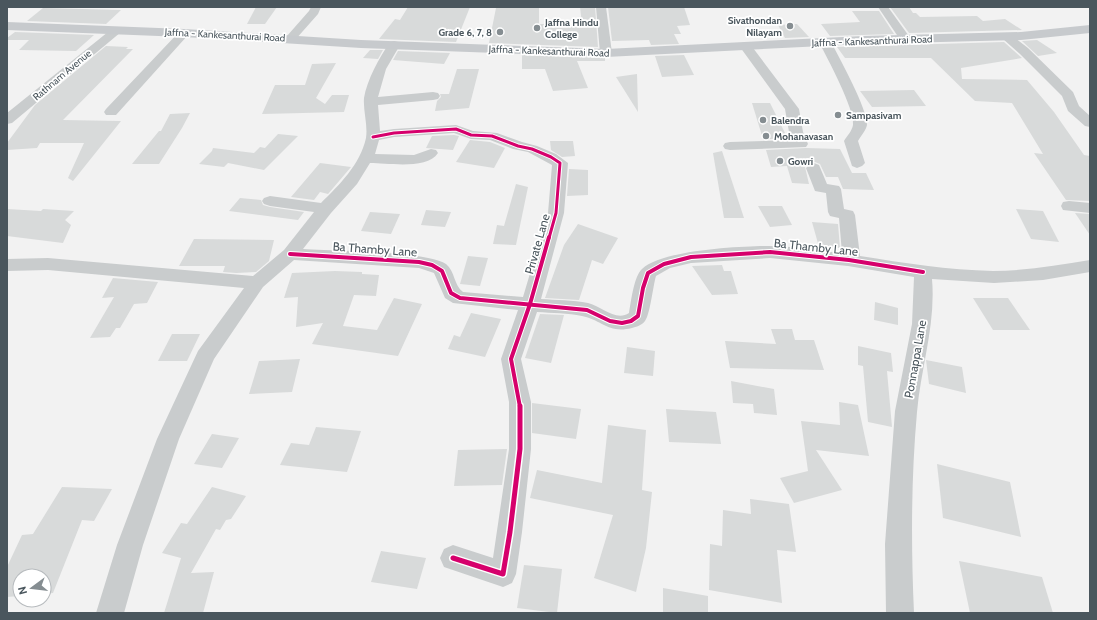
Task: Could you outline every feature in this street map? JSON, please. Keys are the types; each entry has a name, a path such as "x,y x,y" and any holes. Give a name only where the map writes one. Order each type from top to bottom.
{"main road":[{"name":"Jaffna - Kankesanthurai Road","path":"7,26 291,38 394,45 606,53 825,42 1006,37 1090,28"}],"street":[{"path":"291,38 314,12 316,7"},
{"path":"602,7 606,53"},
{"path":"883,7 905,39"},
{"name":"Rathnam Avenue","path":"7,120 116,30"},
{"path":"111,112 184,33"},
{"path":"1006,37 1024,51 1068,95 1073,108 1090,123"},
{"path":"825,42 842,76 858,114 860,124 851,141 857,163"},
{"path":"110,613 130,545 174,425 205,356 257,283 290,254 325,209 352,181 365,158 373,137 371,102 380,69 394,45"},
{"path":"730,146 801,144 796,132 792,109 746,47"},
{"path":"371,102 433,96"},
{"name":"Private Lane","path":"373,137 394,133 456,129 470,135 492,136 518,146 532,149 551,157 560,163 556,213 530,304 511,360 520,402 520,449 510,532 503,574 453,558"},
{"path":"365,158 416,160 431,153"},
{"path":"814,168 821,188 833,189 836,212 847,215 852,261"},
{"path":"270,201 325,209"},
{"path":"1069,206 1090,208"},
{"name":"Ba Thamby Lane","path":"290,254 419,262 439,269 443,272 449,291 453,296 471,300 587,310 610,321 622,323 631,321 638,316 642,288 648,273 664,264 691,257 770,252 852,261 923,272"},
{"path":"7,265 48,264 257,283"},
{"path":"923,272 994,277 1043,274 1090,266"},
{"name":"Ponnappa Lane","path":"900,613 898,544 906,411 922,324 924,290 923,272"}],"building":[{"path":"256,7 277,7 265,24 247,24"},
{"path":"408,7 470,7 456,42 379,39 395,19 400,20"},
{"path":"580,7 595,7 598,47 489,43 496,8 539,8 539,24 582,24"},
{"path":"608,7 684,7 690,25 677,26 681,34 674,34 679,44 651,45 649,40 612,41"},
{"path":"890,7 909,7 913,13 916,13 920,17 977,16 983,21 1005,19 1022,30 909,33"},
{"path":"43,8 121,10 106,24 27,21"},
{"path":"852,11 879,11 894,34 830,36 821,24 860,22"},
{"path":"797,24 809,37 785,38 778,25"},
{"path":"15,32 94,35 76,51 19,50 29,40 7,40 7,38"},
{"path":"1037,40 1057,53 1038,56 1022,41"},
{"path":"1004,42 1022,58 961,68 962,79 1027,80 1054,112 1084,155 1090,156 1090,201 1066,200 1034,153 1043,154 1012,103 975,101 931,58 845,58 837,47"},
{"path":"106,46 128,47 126,49 133,49 63,120 121,121 73,181 68,178 84,143 40,143 37,148 7,150 7,143 35,105"},
{"path":"370,50 383,50 378,59 363,58"},
{"path":"398,51 450,53 444,64 393,60"},
{"path":"522,55 605,58 605,61 577,61 588,88 553,91 545,69 522,69"},
{"path":"684,55 694,75 662,77 655,56"},
{"path":"336,63 316,98 325,104 332,95 349,95 344,112 262,114 275,85 305,85 312,64"},
{"path":"457,69 479,69 469,108 435,111 437,101 441,97 440,94 449,94"},
{"path":"637,74 638,112 616,77"},
{"path":"914,90 926,106 872,107 860,91"},
{"path":"752,103 770,103 788,139 763,139"},
{"path":"190,113 159,164 132,164 159,131 161,131 170,114"},
{"path":"278,134 298,136 264,170 228,163 224,167 199,164 212,151 213,148 254,153 260,147 265,148"},
{"path":"432,136 459,136 453,150 426,148"},
{"path":"470,140 490,142 505,148 494,168 456,162"},
{"path":"550,141 573,141 575,156 562,157 551,150"},
{"path":"806,148 840,149 852,173 866,173 874,190 843,189 838,177 826,177 820,164 815,162 808,164 805,167 809,184 792,183 787,166 771,167 766,150"},
{"path":"722,151 744,218 724,218 713,153"},
{"path":"320,163 351,167 328,194 320,192 314,200 291,197"},
{"path":"569,169 588,170 588,195 567,196"},
{"path":"516,184 528,187 516,245 493,244 497,225 504,226"},
{"path":"240,198 261,200 263,205 270,207 304,212 298,220 229,211"},
{"path":"758,206 782,206 792,225 770,227"},
{"path":"7,209 74,211 65,220 71,225 63,243 7,236"},
{"path":"1016,209 1043,211 1059,242 1031,239"},
{"path":"426,210 451,212 445,227 421,225"},
{"path":"370,212 400,214 391,234 361,231"},
{"path":"1075,213 1090,214 1090,235"},
{"path":"812,222 838,224 840,248 819,247"},
{"path":"578,224 618,238 603,264 592,260 579,300 545,298 564,245"},
{"path":"194,239 274,240 269,261 256,272 236,273 223,272 225,266 179,266"},
{"path":"468,256 488,258 480,286 460,284"},
{"path":"722,265 724,271 731,271 738,294 712,295 692,266"},
{"path":"335,271 362,272 362,274 379,275 376,296 354,295 343,326 377,330 394,298 422,304 398,356 312,344 323,323 296,327 298,297 284,298 292,273"},
{"path":"113,278 158,282 147,303 134,304 120,328 116,328 110,337 90,338 114,297 102,298"},
{"path":"973,298 1008,298 1030,330 993,330"},
{"path":"875,302 898,308 898,325 874,320"},
{"path":"471,313 501,319 485,357 448,349 454,335 460,337"},
{"path":"540,314 564,315 551,363 525,358"},
{"path":"771,329 792,329 795,340 814,340 824,370 730,368 725,341 776,344"},
{"path":"172,334 200,334 187,361 158,361"},
{"path":"858,346 891,353 893,372 887,371 892,427 868,422 863,366 858,365"},
{"path":"627,347 655,351 653,376 624,373"},
{"path":"300,359 292,392 249,394 259,361"},
{"path":"926,360 962,367 966,393 929,384"},
{"path":"731,381 774,389 777,415 754,413 753,404 733,403"},
{"path":"839,402 858,405 869,456 816,450 842,490 794,503 780,478 808,471 801,421 840,425"},
{"path":"532,403 581,409 576,439 532,433"},
{"path":"666,409 716,412 721,444 669,442"},
{"path":"608,425 646,430 642,490 652,492 646,548 636,592 594,578 613,515 530,498 537,470 602,483"},
{"path":"316,427 361,431 347,472 280,465 291,443 309,445"},
{"path":"212,434 239,438 222,468 194,464"},
{"path":"507,449 502,485 454,486 458,450"},
{"path":"937,464 1010,482 1021,537 943,518"},
{"path":"62,487 112,489 94,521 82,520 53,593 52,568 12,568 12,597 7,597 7,567 22,535 33,534"},
{"path":"212,487 246,496 231,519 226,520 220,530 216,529 191,573 214,572 203,613 164,613 181,558 162,553 181,523 187,524"},
{"path":"750,499 789,504 796,552 777,550 782,603 709,590 710,544 722,546 723,510 751,514"},
{"path":"381,551 426,558 417,589 371,582"},
{"path":"959,561 1042,577 1053,613 970,613"},
{"path":"524,565 562,569 557,613 517,608"},
{"path":"663,588 708,596 708,613 663,613"}],"cycle path":[{"path":"373,137 394,133 456,129 471,135 492,136 518,146 532,149 551,157 560,163 556,213 530,304 511,359 520,402 520,449 510,532 503,574 453,558"},
{"path":"290,254 419,262 435,266 440,269 447,279 451,293 460,298 587,310 610,321 622,323 631,321 638,316 643,288 648,273 664,264 691,257 770,252 849,260 923,272"}],"place":[{"name":"Sivathondan Nilayam","path":"790,26"},
{"name":"Jaffna Hindu College","path":"537,28"},
{"name":"Grade 6, 7, 8","path":"500,32"},
{"name":"Sampasivam","path":"838,115"},
{"name":"Balendra","path":"763,120"},
{"name":"Mohanavasan","path":"766,136"},
{"name":"Gowri","path":"780,161"}]}
